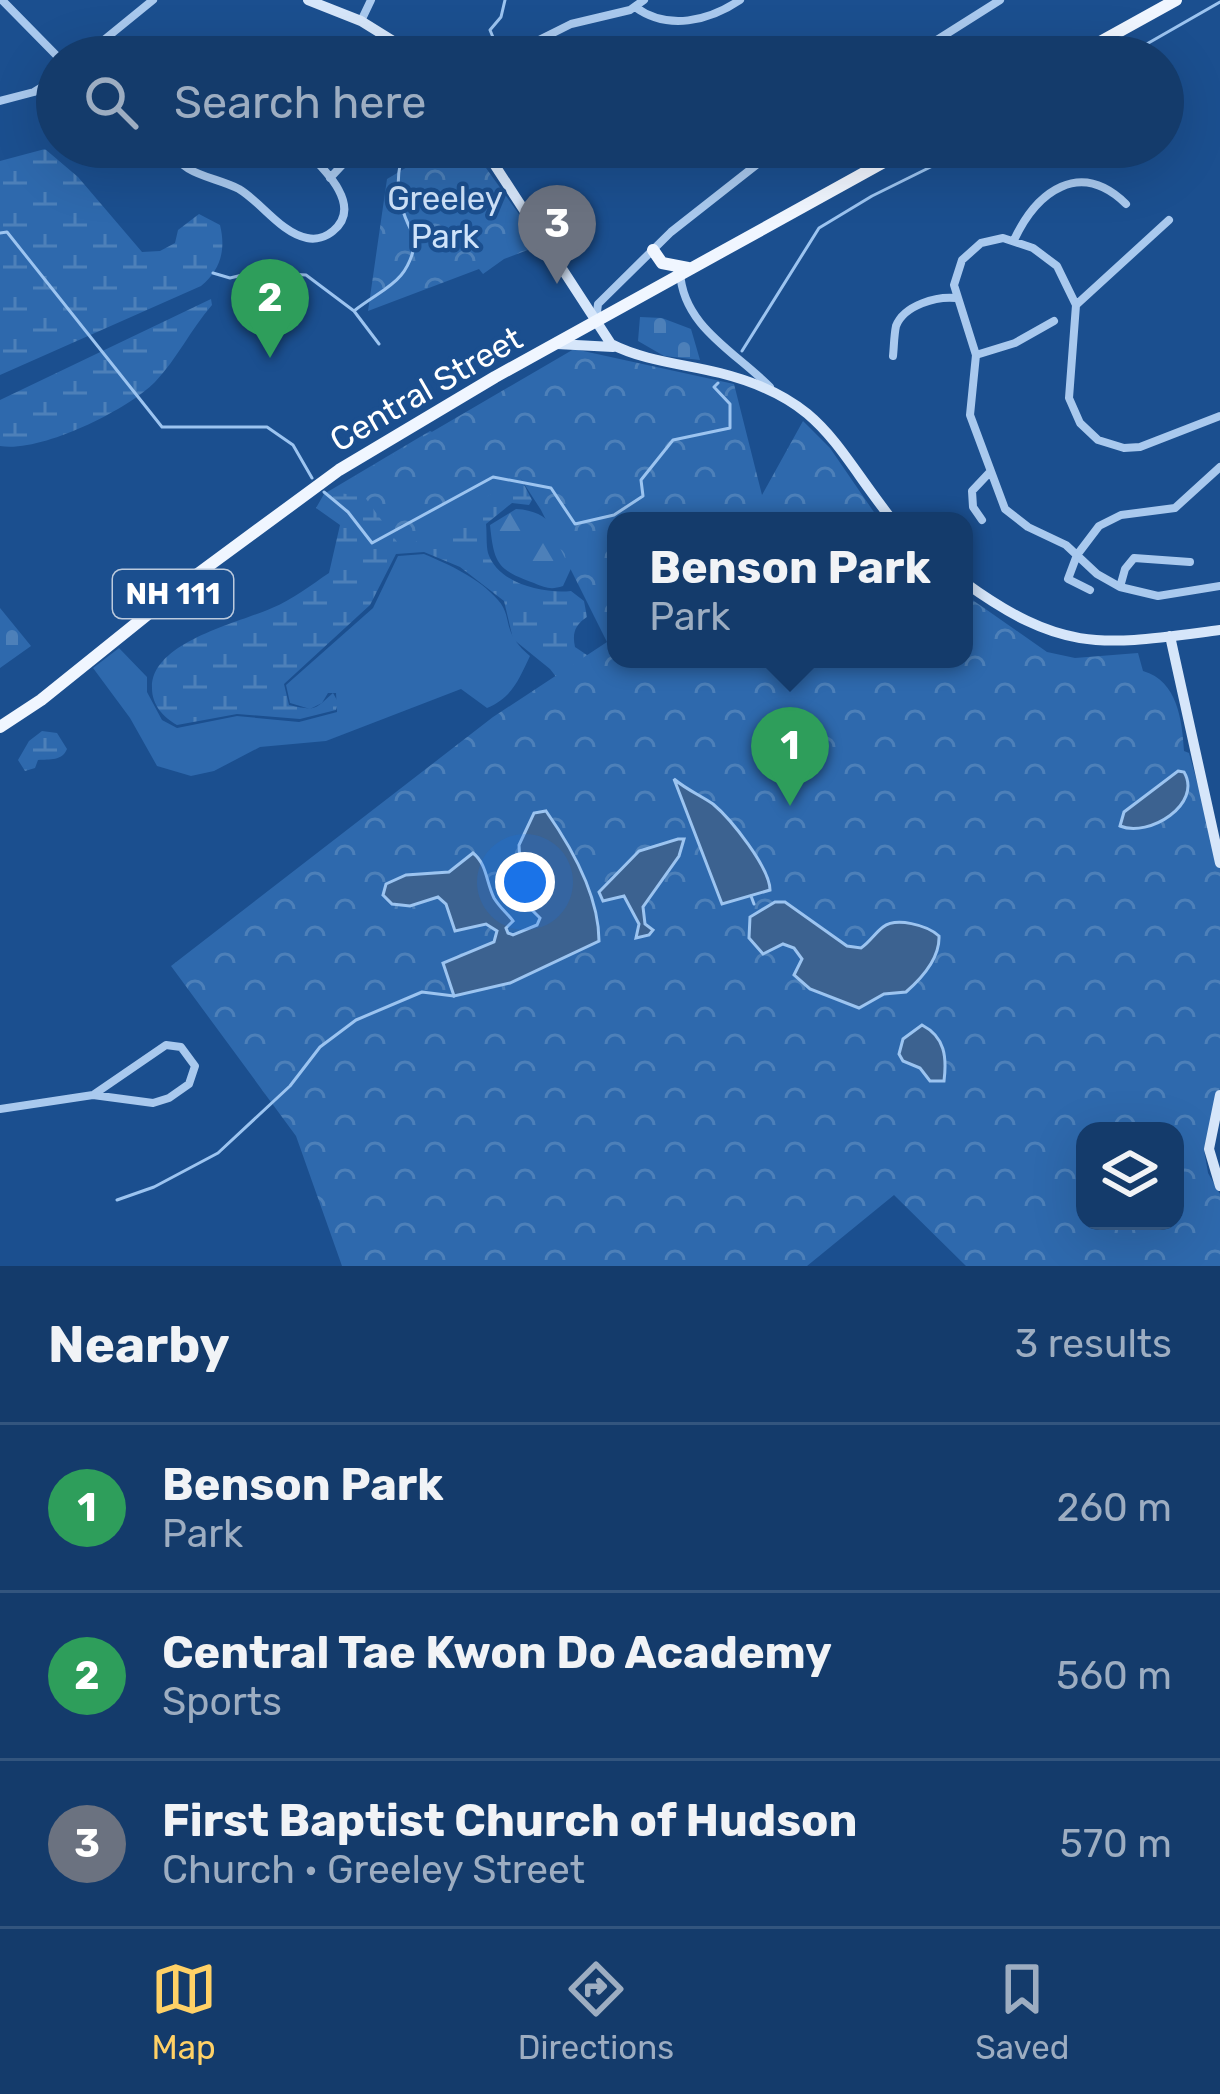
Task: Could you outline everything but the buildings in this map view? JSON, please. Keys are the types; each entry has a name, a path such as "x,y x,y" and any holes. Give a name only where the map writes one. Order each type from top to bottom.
{"main road":[{"path":"1111,36 1176,0"},
{"name":"Central Street","path":"3,722 339,470 872,168"},
{"path":"653,250 668,266 685,270"}],"street":[{"path":"2,0 37,36"},
{"path":"109,36 153,0"},
{"path":"308,0 362,21 386,36"},
{"path":"362,21 371,0"},
{"path":"548,36 644,0"},
{"path":"635,7 667,20 700,20 740,0"},
{"path":"943,36 1000,0"},
{"path":"0,101 36,90"},
{"path":"187,168 241,191 308,238 326,236 342,219 343,196 321,168"},
{"path":"330,178 339,168"},
{"path":"497,168 607,339 620,348"},
{"path":"596,322 598,304 653,250 753,168"},
{"path":"1014,240 1030,212 1060,187 1100,184 1126,204"},
{"path":"1076,305 1169,220"},
{"path":"1220,416 1140,447 1114,446 1092,436 1076,417 1068,391 1076,305 1057,266 1014,240 988,240 970,251 956,272 956,298 976,356 970,415 1001,502 1012,515 1120,587 1158,596 1220,586"},
{"path":"685,270 681,290 710,334 833,436 887,512"},
{"path":"893,356 896,325 901,319 934,298 956,298"},
{"path":"976,356 1054,321"},
{"path":"557,344 620,348 771,388"},
{"path":"1090,590 1068,579 1091,533 1108,520 1175,508 1220,467"},
{"path":"982,520 973,507 972,490 989,473"},
{"path":"1120,587 1134,558 1190,562"},
{"path":"973,588 1010,614 1054,634 1114,642 1220,630"},
{"path":"1170,636 1216,824 1220,863"},
{"path":"0,1109 93,1095 159,1102 186,1087 194,1078 195,1066 181,1047 166,1045 93,1095"},
{"path":"1220,1095 1209,1149 1210,1165 1220,1186"}],"green space":[{"path":"36,151 36,168 67,168 142,252 160,251 175,243 178,230 199,214 220,225 222,251 217,266 201,286 0,375 0,161"},
{"name":"Greeley Park","path":"406,168 486,168 541,245 504,259 483,274 479,269 368,311 387,179"},
{"path":"211,299 212,305 170,364 142,393 104,417 59,436 0,446 0,400"},
{"path":"640,317 662,318 691,329 700,360 664,356 638,341"},
{"path":"574,349 734,384 762,495 803,421 830,448 874,512 607,512 607,642 519,476 403,550 364,496 329,492"},
{"path":"430,431 516,469 532,500 529,505 512,503 486,524 488,553 493,564 512,579 548,591 571,591 584,601 587,617 575,630 575,647 602,665 574,700 550,669 513,639 504,601 460,567 424,552 396,554 370,605 284,684 289,705 314,708 333,693 336,710 300,719 237,714 177,725 167,718 152,694 156,672 166,658 199,636 279,605 329,573 340,525 316,508 324,494"},
{"path":"516,509 538,514 557,533 574,562 563,586 542,586 512,574 500,563 490,525"},
{"path":"424,554 490,592 503,607 515,639 530,656 509,693 487,708 461,689 326,741 260,747 214,771 191,776 157,766 130,718 93,668 119,648 147,677 147,692 162,720 177,728 237,716 299,722 337,712 336,693 328,693 310,709 290,703 286,685 373,608 398,556"},
{"path":"973,600 1047,652 1075,658 1138,653 1143,671 1164,684 1176,703 1184,751 1189,753 1220,865 1220,1088 1204,1150 1208,1173 1220,1194 1220,1266 966,1266 894,1195 807,1266 342,1266 296,1136 171,966 493,717 607,642 607,668 973,668"},
{"path":"0,608 31,646 0,668"},
{"path":"42,731 57,733 67,749 59,757 38,760 35,768 25,771 18,760 29,741"}],"shaded area":[{"path":"1178,771 1184,772 1188,784 1186,796 1170,816 1145,827 1120,826 1124,812"},
{"path":"674,779 730,821 757,857 770,890 722,904"},
{"path":"546,811 582,873 594,906 599,941 510,983 454,996 443,963 494,942 497,931 486,924 455,931 446,904 438,897 410,906 392,904 383,895 386,884 406,875 449,872 473,853 484,868 494,898 513,921 506,928 508,933 537,925 540,918 522,900 519,845 534,813"},
{"path":"684,839 679,856 643,907 645,924 653,930 636,938 639,924 624,896 603,901 599,892 639,851"},
{"path":"775,902 785,902 847,946 861,948 883,927 903,923 939,936 937,952 906,992 884,994 859,1008 810,989 794,975 802,959 794,948 783,944 763,954 749,938 750,917"},
{"path":"922,1025 936,1035 943,1049 944,1081 930,1081 899,1054 903,1039"}],"waterway":[{"path":"492,36 490,30 501,17 505,0"},
{"path":"1161,36 1220,2"},
{"path":"354,311 394,282 412,254 416,239 401,205 400,168"},
{"path":"742,351 819,228 929,168"},
{"path":"0,233 7,232 162,427 267,427 293,445 312,478"},
{"path":"213,273 230,278 255,272 306,275 354,311 379,344"},
{"path":"619,512 643,496 641,480 673,440 730,428 730,404 714,387 718,383"},
{"path":"324,492 348,512 372,543 493,477 551,488 575,524 607,517"},
{"path":"751,896 754,904"},
{"path":"117,1200 154,1187 218,1153 290,1086 320,1047 356,1020 422,992 454,996"}],"place":[{"name":"First Baptist Church of Hudson","path":"557,284"},
{"name":"Central Tae Kwon Do Academy","path":"270,358"},
{"name":"Benson Park","path":"790,806"}]}
